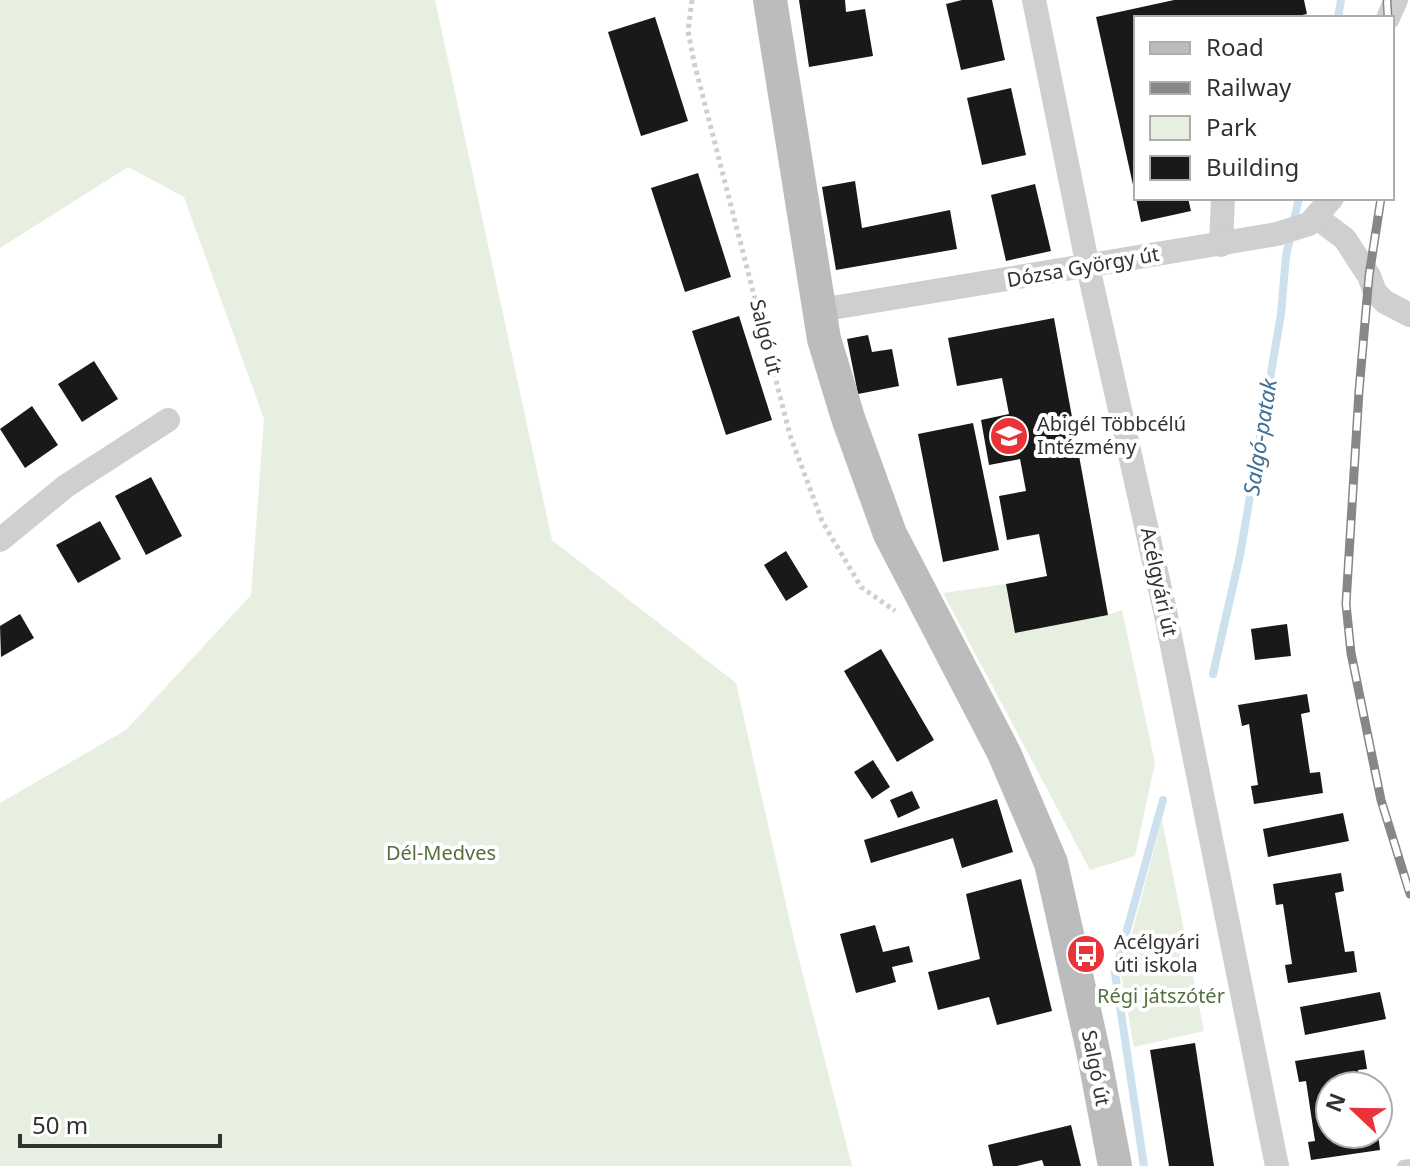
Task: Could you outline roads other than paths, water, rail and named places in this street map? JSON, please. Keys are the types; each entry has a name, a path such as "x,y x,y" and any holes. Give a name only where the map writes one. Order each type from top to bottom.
{"main road":[{"name":"Salgó út","path":"770,0 824,339 890,534 1004,753 1051,863 1115,1166"}],"street":[{"name":"Acélgyári út","path":"1034,0 1088,267 1165,611 1277,1166"},
{"path":"1221,245 1223,200"},
{"path":"1330,200 1309,223 1345,239 1375,292 1385,302 1410,315"},
{"name":"Dózsa György út","path":"820,310 1221,245 1277,234 1309,223"},
{"path":"0,540 66,486 168,420"}],"lane":[{"path":"1403,1166 1410,1165"}],"waterway":[{"name":"Salgó-patak","path":"1338,16 1341,0"},
{"name":"Salgó-patak","path":"1213,674 1240,555 1281,314 1286,256 1299,200"},
{"name":"Salgó-patak","path":"1144,1166 1115,973 1163,800"}],"railway":[{"path":"1387,0 1388,16"},
{"path":"1381,200 1369,276 1359,391 1346,604 1351,653 1381,800 1410,894"}],"place":[{"name":"Abigél Többcélú Intézmény","path":"1009,436"},
{"name":"Acélgyári úti iskola","path":"1086,954"}],"park label":[{"name":"Dél-Medves","path":"441,853"},
{"name":"Régi játszótér","path":"1161,996"}]}
